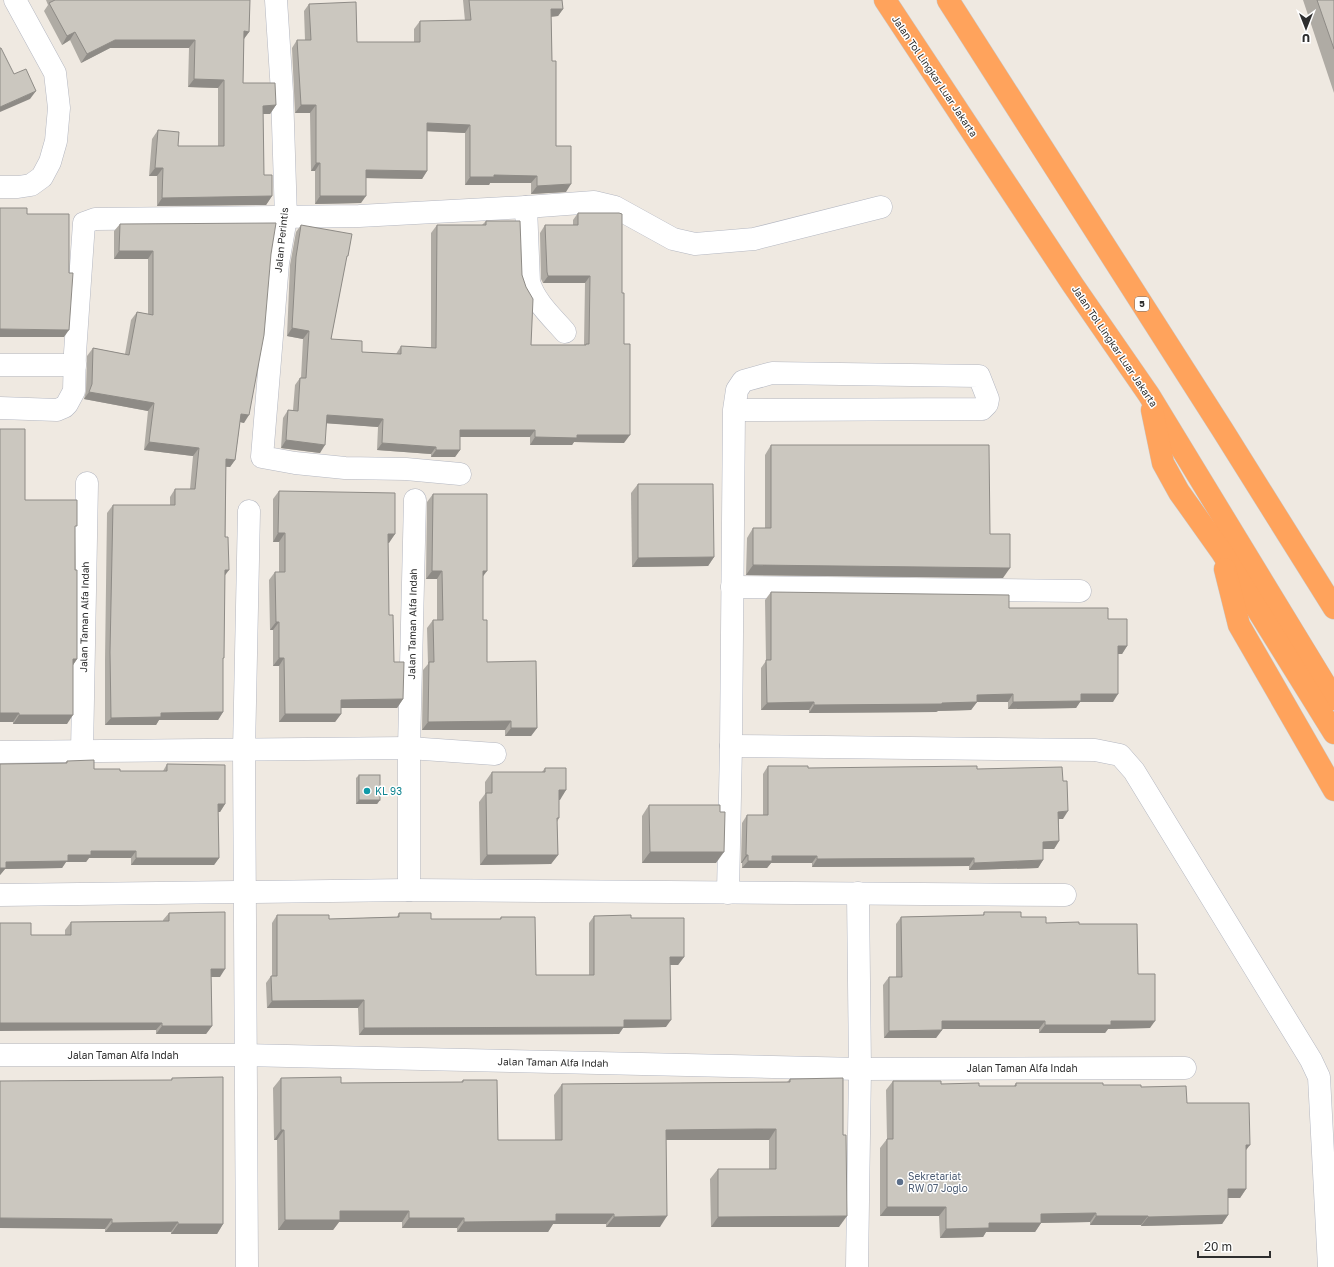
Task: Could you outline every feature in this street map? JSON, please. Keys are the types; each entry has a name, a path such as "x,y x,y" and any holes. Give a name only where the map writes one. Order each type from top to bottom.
{"highway":[{"name":"Jalan Tol Lingkar Luar Jakarta","path":"885,0 1073,285 1149,395 1334,699"},
{"name":"5","path":"948,0 1222,429 1334,608"},
{"path":"1149,395 1163,463 1179,492 1221,550 1334,733"},
{"path":"1221,550 1239,625 1334,790"}],"street":[{"path":"0,188 31,185 42,177 50,162 56,141 59,108 55,73 15,0"},
{"name":"Jalan Perintis","path":"276,0 282,92 286,218 278,263 262,456 295,462 345,468 406,469 460,474"},
{"path":"0,408 57,410 64,407 74,390 81,247 84,223 95,219 359,216 594,202 615,207 673,239 695,244 754,239 881,207"},
{"path":"526,207 529,282 532,291 538,300 565,332"},
{"path":"0,365 75,365"},
{"path":"728,893 734,410 737,390 743,381 772,372 978,376 988,399 987,404 982,408 734,410"},
{"name":"Jalan Taman Alfa Indah","path":"82,752 87,482"},
{"name":"Jalan Taman Alfa Indah","path":"409,890 409,748 415,500"},
{"path":"247,1267 244,750 249,511"},
{"path":"732,587 1080,591"},
{"path":"731,746 1095,750 1120,755 1134,771 1311,1060 1319,1077 1329,1267"},
{"path":"0,752 409,748 496,754"},
{"path":"0,895 409,890 1065,895"},
{"path":"857,1267 860,1069 858,893"},
{"name":"Jalan Taman Alfa Indah","path":"0,1055 245,1055 860,1069 1185,1068"}],"building":[{"path":"55,0 250,0 249,32 244,31 243,83 275,83 276,105 263,106 264,175 272,175 272,196 162,198 163,168 155,168 158,130 179,132 178,146 224,146 224,80 194,79 195,40 115,40 87,54 75,32 67,36 49,3"},
{"path":"469,0 562,0 563,9 551,9 552,61 556,61 556,146 571,146 571,184 537,186 537,176 494,175 494,177 470,177 470,125 427,123 427,171 366,170 366,196 320,196 320,163 316,163 316,105 301,105 297,40 311,40 309,4 356,2 357,42 420,42 420,21 471,20"},
{"path":"1317,0 1334,0 1334,49"},
{"path":"0,48 14,74 26,69 36,91 0,107"},
{"path":"0,208 27,208 27,214 69,214 69,273 73,273 69,330 0,329"},
{"path":"578,213 622,214 622,293 624,293 624,344 630,344 630,435 577,435 577,438 535,437 535,430 460,430 460,450 436,450 436,447 382,443 383,419 327,415 325,445 286,440 288,410 298,411 300,378 306,378 309,331 292,328 296,257 301,225 352,234 331,339 362,341 362,352 401,354 401,346 436,348 437,225 486,225 486,221 520,221 522,275 526,287 533,299 531,345 589,344 590,276 548,276 547,272 545,225 578,225"},
{"path":"276,223 271,254 264,335 249,415 241,414 235,460 226,459 225,537 228,537 229,570 225,570 223,712 161,713 161,717 111,718 110,652 113,505 175,505 175,489 195,489 199,448 149,442 154,403 89,392 92,384 93,348 129,355 137,312 153,315 153,251 119,251 120,224"},
{"path":"0,429 25,429 25,500 77,500 77,526 75,526 75,570 77,570 77,659 73,659 73,715 19,715 19,713 0,713"},
{"path":"771,445 989,445 990,534 1010,534 1010,568 753,565 753,528 771,528"},
{"path":"638,484 713,484 714,557 638,558"},
{"path":"279,491 395,493 395,534 388,534 389,615 393,615 394,662 404,662 403,699 341,700 341,714 285,714 284,658 279,658 279,622 276,622 275,572 285,572 285,533 278,533"},
{"path":"433,494 487,494 487,571 483,571 483,620 487,620 487,662 536,661 537,728 511,728 511,721 428,722 429,662 434,662 433,620 443,620 442,571 432,571"},
{"path":"771,592 1009,595 1009,608 1108,608 1108,619 1127,619 1127,646 1118,646 1118,694 1081,694 1081,701 1013,702 1013,694 977,695 977,702 942,704 814,705 814,702 767,703 766,660 771,660"},
{"path":"94,760 94,769 120,769 120,771 167,771 167,764 225,765 225,804 218,804 219,858 136,858 136,851 91,851 91,855 68,855 68,861 6,862 6,868 0,868 0,764 67,763 67,761"},
{"path":"768,766 808,766 808,768 977,766 977,769 1062,767 1063,781 1067,781 1068,811 1058,812 1059,841 1043,842 1043,860 974,863 974,858 817,859 817,856 772,856 772,861 748,861 748,855 746,855 747,815 768,815"},
{"path":"545,768 566,768 566,790 559,790 559,818 557,818 558,855 487,855 486,793 492,793 492,772 545,772"},
{"name":"KL 93","path":"359,775 380,775 380,800 359,800"},
{"path":"649,805 720,805 720,812 725,812 724,852 650,852"},
{"path":"225,912 225,969 211,969 212,1026 162,1026 162,1023 0,1023 0,923 31,923 31,935 71,935 71,922 169,921 169,913"},
{"path":"984,912 1021,912 1021,917 1046,917 1046,923 1079,922 1079,924 1137,924 1138,974 1155,974 1155,1021 1111,1021 1111,1025 1045,1025 1045,1021 942,1021 942,1030 889,1031 889,977 902,977 901,917 984,915"},
{"path":"399,913 431,913 431,919 501,919 501,917 535,917 536,975 594,975 594,916 631,915 631,918 684,918 684,957 670,957 671,1020 624,1020 624,1027 364,1028 364,1000 272,1001 271,976 277,976 277,915 329,915 329,919 399,917"},
{"path":"223,1077 223,1224 178,1224 178,1222 112,1223 112,1219 0,1218 0,1081 172,1080 172,1078"},
{"path":"341,1077 341,1083 463,1082 463,1080 497,1080 498,1140 562,1140 562,1084 790,1082 790,1079 843,1078 843,1135 846,1135 847,1216 718,1217 718,1169 776,1169 776,1129 757,1129 666,1130 667,1216 614,1217 614,1214 556,1214 556,1221 464,1222 464,1218 409,1218 409,1211 340,1211 340,1220 285,1220 284,1130 281,1130 281,1078"},
{"path":"893,1081 941,1081 941,1084 979,1083 979,1086 1016,1086 1016,1083 1103,1083 1103,1085 1141,1085 1141,1087 1186,1086 1187,1103 1249,1103 1250,1145 1246,1145 1246,1189 1228,1189 1228,1215 1148,1217 1096,1216 1096,1213 1041,1214 1041,1223 989,1223 989,1228 946,1229 946,1207 887,1207 887,1139 893,1139"}],"place":[{"name":"KL 93","path":"367,791"},
{"name":"Sekretariat RW 07 Joglo","path":"900,1182"}]}
